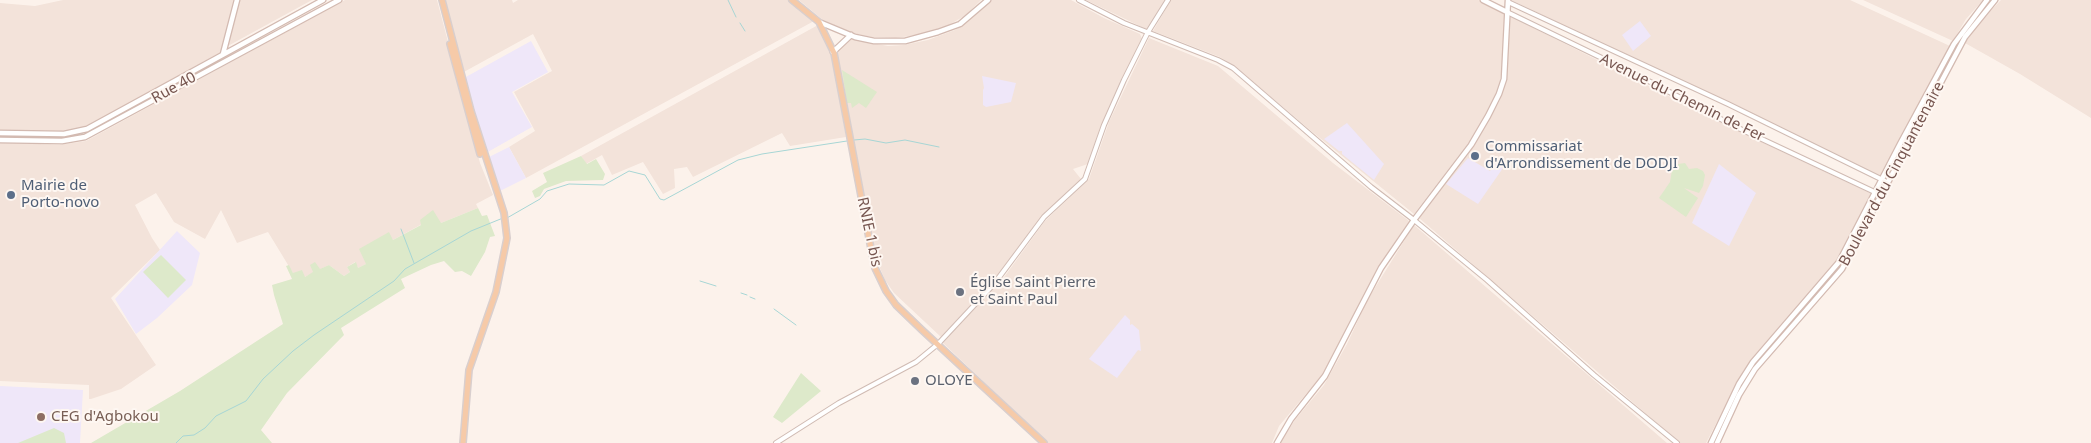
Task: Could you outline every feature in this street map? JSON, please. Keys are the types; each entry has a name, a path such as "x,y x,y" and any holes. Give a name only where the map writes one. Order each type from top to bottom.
{"main road":[{"path":"223,54 237,0"},
{"name":"Rue 40","path":"0,133 64,134 80,131 184,78 223,54 323,0"},
{"name":"Rue 40","path":"0,140 62,141 85,137 339,0"},
{"path":"440,0 469,118 503,213 504,222 504,243 493,292 467,369 462,443"},
{"name":"RNIE 1 bis","path":"792,0 819,22 833,52 875,268 891,298 1044,443"},
{"path":"819,22 851,35 874,41 888,42 922,38 960,24 988,0"},
{"name":"Avenue du Chemin de Fer","path":"1483,0 1507,12"},
{"name":"Boulevard du Cinquantenaire","path":"1717,443 1739,395 1755,369 1842,268 1879,194 1882,179 1954,44 1987,0"},
{"name":"Boulevard du Cinquantenaire","path":"1711,443 1739,384 1748,370 1835,268 1887,182 1965,38 1995,0"},
{"path":"1277,443 1291,419 1325,376 1381,268 1414,220 1471,145 1499,94 1504,75 1507,1"},
{"path":"833,52 851,35"}],"street":[{"path":"1079,0 1124,23 1218,60 1233,68 1370,187 1414,220 1506,296 1594,375 1677,443"},
{"path":"776,443 839,403 916,362 938,344 994,284 1044,217 1085,179 1104,125 1148,32 1168,0"},
{"name":"Avenue du Chemin de Fer","path":"1507,1 1689,86 1887,182"},
{"name":"Avenue du Chemin de Fer","path":"1507,12 1639,76 1734,126 1879,194"}],"shaded area":[{"path":"63,0 235,0 221,52 86,127 71,131 0,130 0,3 35,6"},
{"path":"240,0 312,0 226,47 236,8"},
{"path":"345,0 437,0 480,163 493,195 476,204 478,208 441,223 422,224 393,240 388,233 366,264 358,268 355,262 347,267 350,272 344,276 329,265 305,277 293,273 268,232 237,243 221,210 205,239 174,222 156,193 135,205 160,250 111,298 156,365 121,389 91,399 89,399 89,385 0,381 0,142 59,145 86,141"},
{"path":"443,0 512,0 513,3 518,0 788,0 814,21 526,178 509,147 535,131 514,92 552,71 533,34 462,73"},
{"path":"799,0 981,0 966,15 947,26 929,33 896,38 872,37 853,33 823,20"},
{"path":"992,0 1071,0 1104,18 1140,34 1142,39 1100,128 1088,164 1073,169 1081,179 1041,218 993,281 941,337 894,293 885,280 877,261 836,51 850,39 888,46 928,40 955,30"},
{"path":"1086,0 1165,0 1148,30"},
{"path":"1171,0 1478,0 1506,13 1500,85 1479,129 1414,214 1237,68 1220,57 1153,31"},
{"path":"1511,0 1850,0 1950,46 1880,176"},
{"path":"1863,0 1983,0 1966,19 1953,41"},
{"path":"2001,0 2091,0 2091,118 1965,43 1976,26"},
{"path":"1510,16 1736,130 1872,194 1835,263 1744,370 1706,443 1680,443 1419,218 1474,145 1500,100 1506,76"},
{"path":"1640,21 1651,36 1633,51 1622,35"},
{"path":"818,25 831,53 846,137 790,146 782,133 693,177 687,167 674,169 675,188 663,194 643,162 612,175 602,155 586,164 581,156"},
{"path":"1149,38 1218,66 1333,163 1409,221 1378,268 1322,375 1279,426 1272,443 1048,443 942,342 1002,280 1045,221 1089,179 1109,122"},
{"path":"531,41 548,72 512,92 532,127 486,153 464,78"},
{"path":"982,76 1016,83 1011,102 986,107 983,105 984,88"},
{"path":"1347,123 1384,164 1374,180 1342,154 1342,151 1339,151 1324,139"},
{"path":"509,147 526,178 500,191 487,158"},
{"path":"1468,158 1490,171 1496,163 1503,168 1478,204 1446,184"},
{"path":"1719,164 1756,193 1729,246 1692,223"},
{"path":"1414,225 1667,443 1280,443 1295,420 1324,385 1347,344 1368,299"},
{"path":"177,231 200,253 192,285 157,318 136,334 115,299"},
{"path":"1125,315 1130,320 1130,325 1132,324 1139,330 1141,351 1138,350 1117,378 1089,359"},
{"name":"CEG d'Agbokou","path":"0,386 83,390 80,443 0,443"}],"green space":[{"path":"842,70 877,92 866,108 859,103 852,108 851,103 847,103"},
{"path":"581,156 587,164 596,159 605,174 603,180 566,181 544,189 540,196 535,198 532,191 547,182 543,173"},
{"path":"1685,163 1689,169 1697,168 1703,171 1705,175 1703,186 1699,193 1684,188 1698,198 1686,217 1659,198 1670,182 1672,170 1678,164"},
{"path":"478,208 482,216 487,215 495,236 490,237 485,252 471,276 462,271 455,272 444,261 431,265 401,279 405,288 341,328 344,335 287,393 261,430 272,443 91,443 180,391 283,324 272,285 292,279 286,266 289,265 293,273 302,270 305,277 313,272 310,265 315,262 320,269 329,265 344,276 350,272 347,267 356,262 358,268 366,264 359,249 389,232 393,240 421,225 420,220 433,210 441,223"},
{"path":"161,255 186,280 168,298 143,272"},
{"path":"801,373 821,391 782,423 773,417"},
{"path":"54,428 64,433 66,443 18,443"}],"waterway":[{"path":"728,0 736,17"},
{"path":"740,23 745,31"},
{"path":"0,136 60,138 74,136 93,129 181,82"},
{"path":"854,140 865,139 886,143 905,140 939,147"},
{"path":"507,218 540,199 547,191 569,184 604,185 629,171 645,175 660,199 664,200 738,160 762,154 847,141"},
{"path":"176,443 183,436 194,435 205,428 216,416 246,401 263,379 293,351 394,281 405,269 471,231 503,218"},
{"path":"401,229 414,263"},
{"path":"700,281 716,286"},
{"path":"741,293 747,295"},
{"path":"750,297 755,299"},
{"path":"774,309 796,325"}],"place":[{"name":"Commissariat d'Arrondissement de DODJI","path":"1475,156"},
{"name":"Mairie de Porto-novo","path":"11,195"},
{"name":"Église Saint Pierre et Saint Paul","path":"960,292"},
{"name":"OLOYE","path":"915,381"},
{"name":"CEG d'Agbokou","path":"41,417"}]}
